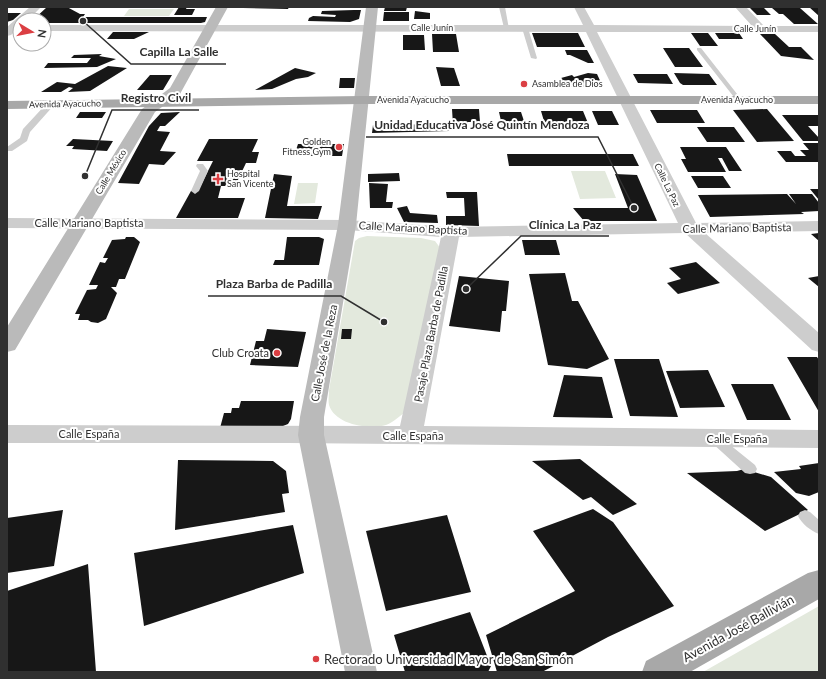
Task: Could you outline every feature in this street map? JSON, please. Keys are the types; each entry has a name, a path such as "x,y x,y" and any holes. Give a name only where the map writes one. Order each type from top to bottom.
{"main road":[{"name":"Calle México","path":"7,345 148,109 175,91 222,7"},
{"name":"Calle José de la Reza","path":"361,672 311,435 312,417 347,225 372,7"},
{"name":"Avenida Ayacucho","path":"7,97 162,99 737,97 819,94"},
{"name":"Avenida Ayacucho","path":"737,97 819,100"},
{"name":"Avenida Ayacucho","path":"7,105 162,99"},
{"name":"Avenida José Ballivián","path":"658,672 819,583"}],"street":[{"name":"Calle La Paz","path":"579,7 690,229 819,345"},
{"path":"740,7 760,29"},
{"name":"Calle Junín","path":"52,28 819,29"},
{"name":"Calle Mariano Baptista","path":"7,223 81,223 180,220 347,225 451,232 819,226"},
{"name":"Pasaje Plaza Barba de Padilla","path":"410,436 451,232"},
{"name":"Calle España","path":"7,434 819,439"}],"lane":[{"path":"502,7 507,28"},
{"path":"525,28 534,58"},
{"path":"699,49 737,97"},
{"path":"9,149 24,139 26,130 51,104"},
{"path":"195,191 204,171 200,166"},
{"path":"715,439 750,469"},
{"path":"805,516 819,528"}],"shaded area":[{"path":"129,9 174,9 169,16 124,16"},
{"path":"571,171 605,171 616,198 580,199"},
{"path":"298,183 318,183 315,203 294,204"},
{"path":"367,236 421,238 435,241 441,249 409,409 389,424 371,427 345,421 333,412 329,405 329,390 355,241 359,238"},
{"path":"819,606 819,672 703,672"}],"building":[{"path":"47,7 67,7 80,14 85,14 83,17 207,17 205,22 201,23 52,23 52,12 42,12"},
{"path":"179,7 195,9 192,15 174,15"},
{"path":"243,7 289,7 288,9"},
{"path":"385,7 407,7 406,11 384,11"},
{"path":"809,7 819,7 819,16"},
{"path":"750,8 764,8 771,15 757,15"},
{"path":"772,8 800,8 818,24 794,24 783,14 779,14"},
{"path":"361,10 359,19 350,22 308,21 309,18 313,16 335,17 336,15 321,14 322,11"},
{"path":"415,11 430,13 430,19 414,19"},
{"path":"384,12 409,12 409,21 383,21"},
{"path":"7,13 12,13 12,20 7,22"},
{"path":"113,32 149,32 134,39 107,39"},
{"path":"532,33 578,33 585,47 537,47"},
{"path":"691,33 708,33 718,46 700,46"},
{"path":"715,33 739,33 743,39 719,39"},
{"path":"432,34 456,34 459,52 433,52"},
{"path":"760,34 775,34 789,47 801,47 814,60 781,56"},
{"path":"403,35 424,35 425,50 403,50"},
{"path":"663,48 689,48 703,67 675,67"},
{"path":"565,50 587,50 594,63 588,63 567,55"},
{"path":"102,54 99,56 116,59 97,67 44,68 48,63 87,63 91,58 71,58 74,55"},
{"path":"108,66 127,68 90,91 68,92 73,88 69,87 61,92 41,92 57,82 75,84"},
{"path":"436,67 454,68 460,86 441,86"},
{"path":"295,68 316,73 272,89 255,90"},
{"path":"588,73 597,74 603,87 565,87 561,78 572,75 574,77"},
{"path":"674,73 709,74 717,85 683,85"},
{"path":"633,74 667,74 673,84 638,83"},
{"path":"150,75 172,75 163,90 137,90"},
{"path":"340,78 355,78 354,88 339,88"},
{"path":"452,109 479,109 480,122 468,122 468,125 453,125"},
{"path":"767,109 794,141 757,142 733,110"},
{"path":"650,110 697,110 705,123 657,123"},
{"path":"541,111 583,111 590,128 546,128"},
{"path":"592,111 612,111 619,125 598,125"},
{"path":"80,112 106,112 102,118 76,118"},
{"path":"180,112 165,126 160,126 157,131 170,132 160,151 176,152 164,165 149,164 139,184 118,183 149,126 161,113"},
{"path":"499,112 521,112 527,130 503,130"},
{"path":"782,115 819,115 819,126 808,126 819,138 819,141 803,141"},
{"path":"448,124 449,131 372,133 373,125"},
{"path":"697,127 734,127 745,142 707,142"},
{"path":"73,139 113,141 107,151 72,149 74,146 66,146"},
{"name":"Hospital San Vicente","path":"209,139 258,139 252,152 259,152 256,163 246,163 235,186 221,186 218,198 245,198 238,218 176,218 191,191 198,191 213,161 197,161"},
{"path":"803,143 819,143 819,162 786,162 777,151 791,151 795,156 806,156 800,150 809,150"},
{"path":"298,144 344,144 342,156 294,156"},
{"path":"680,147 726,147 742,171 729,171 722,158 718,158 726,172 688,172 681,159 686,159"},
{"path":"507,154 633,154 639,166 509,166"},
{"path":"399,173 400,181 368,182 368,174"},
{"path":"274,174 292,176 287,206 322,206 318,219 265,218"},
{"path":"615,174 637,175 657,221 584,221 573,208 628,208"},
{"path":"691,176 723,176 731,188 698,188"},
{"path":"369,183 388,184 386,202 393,202 392,208 370,208"},
{"path":"810,189 819,189 819,200"},
{"path":"446,192 477,192 479,226 446,225 446,216 465,216 464,198 447,198"},
{"path":"787,194 796,204 789,194 812,194 819,203 819,211 801,212 804,214 710,217 698,195"},
{"path":"407,206 410,213 437,215 438,223 404,222 397,208"},
{"path":"819,233 819,241 811,234"},
{"path":"126,237 134,237 140,242 125,279 119,279 116,287 111,287 117,293 106,319 98,323 88,320 78,320 80,314 75,314 87,290 96,289 98,285 89,285 100,262 105,263 108,258 103,258 112,240 125,239"},
{"path":"287,237 319,237 324,239 319,265 273,265 275,260 284,260"},
{"path":"522,240 556,240 560,255 525,255"},
{"path":"696,262 720,283 678,294 667,283 681,279 669,268"},
{"path":"565,273 572,301 578,301 609,359 587,369 548,365 529,274"},
{"path":"459,276 509,281 506,311 502,311 500,332 449,326"},
{"path":"819,276 819,287 808,278"},
{"name":"Club Croata","path":"267,329 306,332 298,367 250,365 256,341 264,341"},
{"path":"342,329 352,329 351,339 341,339"},
{"path":"787,357 817,357 819,360 819,412"},
{"path":"614,359 659,359 678,417 630,416"},
{"path":"708,370 725,407 680,408 666,371"},
{"path":"564,375 602,377 613,418 553,417"},
{"path":"731,384 773,384 791,420 747,420"},
{"path":"241,401 294,401 291,419 288,424 283,426 220,428 224,413 231,413 232,408 239,408"},
{"path":"580,459 637,504 613,515 591,497 583,500 532,461"},
{"path":"178,460 273,461 286,471 289,493 282,494 285,512 175,530"},
{"path":"819,463 819,492 809,496 796,493 774,472 801,469 799,466"},
{"path":"744,469 771,477 808,510 765,531 687,473 737,471"},
{"path":"593,509 613,522 674,606 608,637 542,672 497,672 486,635 575,591 533,531"},
{"path":"63,510 54,566 7,573 7,518"},
{"path":"447,515 471,592 386,611 366,531"},
{"path":"293,525 304,573 144,626 134,553"},
{"path":"88,564 96,672 7,672 7,591"},
{"path":"470,612 491,666 488,672 405,672 394,635"}],"place":[{"name":"Capilla La Salle","path":"83,21"},
{"name":"Asamblea de Dios","path":"524,84"},
{"name":"Golden Fitness Gym","path":"339,147"},
{"name":"Registro Civil","path":"85,176"},
{"name":"Hospital San Vicente","path":"218,179"},
{"name":"Unidad Educativa José Quintín Mendoza","path":"634,208"},
{"name":"Clínica La Paz","path":"466,289"},
{"name":"Plaza Barba de Padilla","path":"384,322"},
{"name":"Club Croata","path":"277,353"},
{"name":"Rectorado Universidad Mayor de San Simón","path":"316,659"}]}
